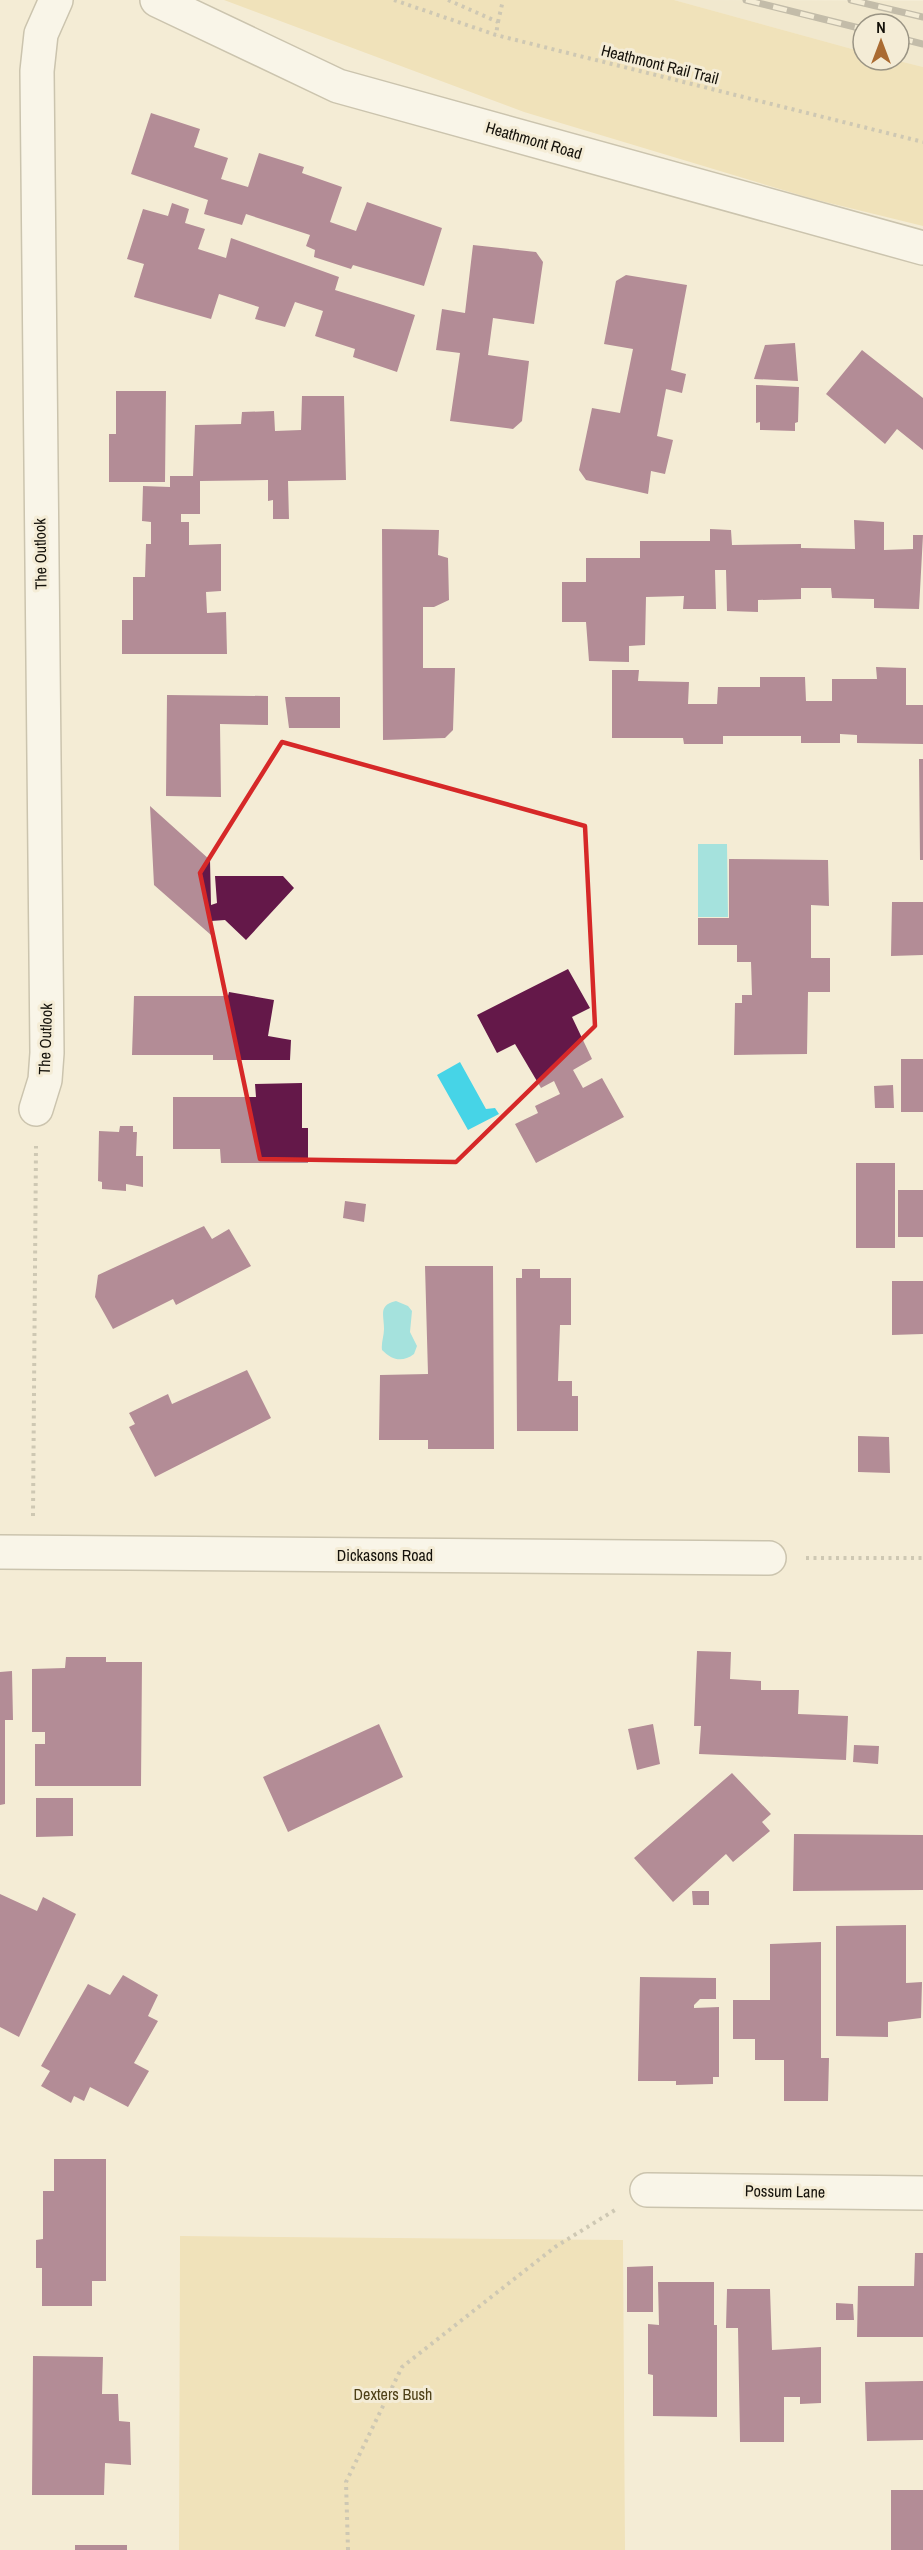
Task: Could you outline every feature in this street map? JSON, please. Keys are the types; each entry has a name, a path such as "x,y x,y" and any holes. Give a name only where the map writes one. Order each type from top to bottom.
{"street":[{"name":"The Outlook","path":"36,1109 45,1080 47,1053 37,71 41,34 56,0"},
{"name":"Heathmont Road","path":"157,0 338,86 923,248"},
{"name":"Dickasons Road","path":"0,1552 769,1558"},
{"name":"Possum Lane","path":"647,2190 923,2193"}],"path":[{"name":"Heathmont Rail Trail","path":"394,0 496,35 923,142"},
{"path":"448,0 498,22"},
{"path":"496,35 503,0"},
{"path":"32,1552 36,1109"},
{"path":"769,1558 923,1558"},
{"path":"348,2550 346,2482 402,2367 555,2247 647,2190"}],"highlighted area":[{"path":"282,742 585,826 595,1026 456,1162 260,1159 200,873"}],"shaded area":[{"path":"674,0 923,1 923,67 911,64 911,12 851,12 851,49"}],"green space":[{"path":"224,0 674,0 851,49 851,72 911,72 911,64 923,67 923,226 813,199 524,112"},
{"name":"Dexters Bush","path":"180,2236 623,2240 625,2550 179,2550"}],"water":[{"path":"698,844 727,844 728,917 698,917"},
{"path":"460,1062 486,1109 495,1108 499,1114 468,1130 437,1075"},
{"path":"396,1301 408,1306 412,1311 410,1332 417,1346 414,1354 405,1359 393,1358 382,1350 383,1311 387,1305"}],"building":[{"path":"151,113 200,129 194,147 228,158 221,179 248,187 259,153 304,167 302,173 342,187 330,222 356,231 367,202 442,228 424,286 353,265 351,269 314,257 315,250 306,246 310,235 246,214 242,225 204,214 208,200 131,174"},
{"path":"172,203 189,209 185,223 205,229 198,249 226,258 231,238 339,277 335,290 415,315 397,372 353,357 355,349 315,336 323,311 295,302 285,327 255,319 259,307 219,294 211,319 134,297 144,264 127,259 143,209 168,216"},
{"path":"473,245 536,252 543,262 534,324 493,318 488,355 529,361 522,421 513,429 450,421 460,353 436,350 442,309 465,313"},
{"path":"626,275 687,285 671,370 686,374 682,393 666,389 657,436 673,440 665,474 651,471 648,494 586,480 579,470 592,408 620,413 633,349 604,344 616,281"},
{"path":"795,343 798,381 754,379 765,345"},
{"path":"862,350 923,398 923,450 897,429 885,444 826,394"},
{"path":"756,385 799,387 798,422 795,423 795,431 760,430 760,422 756,423"},
{"path":"116,391 166,391 165,482 109,482 109,434 116,434"},
{"path":"302,396 344,396 346,480 288,481 289,519 273,519 273,500 268,501 268,480 200,481 200,514 181,514 181,522 189,522 189,545 221,544 221,591 206,592 207,613 226,612 227,654 122,654 122,620 133,620 133,577 145,577 146,544 151,544 151,522 142,521 143,486 170,487 170,476 193,476 195,425 241,424 242,412 274,411 275,431 301,430"},
{"path":"854,520 884,522 884,550 913,549 913,535 923,535 919,609 874,608 874,599 832,598 831,588 801,588 801,599 758,600 758,612 727,611 726,570 715,570 716,609 683,609 684,596 646,597 645,645 629,646 629,662 589,661 586,622 562,622 562,582 586,582 586,558 640,558 640,541 710,541 710,529 731,530 732,545 801,544 801,548 855,549"},
{"path":"382,529 439,530 438,555 448,558 449,600 434,607 423,607 423,668 455,668 453,730 445,738 383,740"},
{"path":"876,667 906,668 906,705 923,705 923,744 857,743 857,735 840,734 840,743 801,743 801,736 723,736 723,744 684,744 683,738 612,738 612,670 639,670 638,681 689,682 688,704 717,704 718,687 760,687 760,677 805,677 806,701 832,701 832,679 877,679"},
{"path":"167,695 268,696 268,725 220,724 221,797 166,796"},
{"path":"285,697 340,697 340,728 289,728"},
{"path":"919,759 923,759 923,860 920,860"},
{"path":"150,806 210,860 211,905 217,903 215,876 283,876 294,888 246,940 225,920 211,921 211,935 154,885"},
{"path":"729,859 828,860 829,906 811,905 811,958 830,958 830,992 808,992 807,1054 734,1055 735,1003 742,1003 742,995 752,995 751,962 737,962 737,945 698,945 698,918 729,918"},
{"path":"892,902 923,902 923,955 891,956"},
{"path":"568,969 590,1008 572,1017 592,1059 573,1070 583,1088 602,1078 624,1117 536,1163 515,1124 538,1113 535,1106 560,1094 554,1081 541,1088 515,1044 497,1053 477,1015"},
{"path":"229,992 274,1000 268,1036 291,1040 290,1060 213,1060 213,1055 132,1055 134,996 228,996"},
{"path":"901,1059 923,1059 923,1112 901,1112"},
{"path":"302,1083 302,1128 308,1128 308,1163 221,1163 220,1149 173,1149 173,1097 256,1097 255,1084"},
{"path":"893,1085 894,1108 875,1108 874,1086"},
{"path":"120,1126 133,1126 133,1132 137,1132 136,1156 143,1156 143,1187 126,1184 126,1191 102,1189 102,1182 98,1181 99,1131 119,1132"},
{"path":"856,1163 895,1163 895,1248 856,1248"},
{"path":"898,1190 923,1190 923,1237 898,1237"},
{"path":"345,1201 366,1204 364,1222 343,1218"},
{"path":"204,1226 212,1239 229,1229 251,1266 176,1305 173,1299 113,1329 95,1297 98,1275"},
{"path":"425,1266 493,1266 494,1449 428,1449 428,1440 379,1440 380,1375 428,1374"},
{"path":"522,1269 540,1269 540,1278 571,1278 571,1325 560,1325 558,1381 572,1381 572,1396 578,1396 578,1431 517,1431 516,1278 522,1278"},
{"path":"892,1281 923,1281 923,1334 892,1335"},
{"path":"247,1370 271,1418 155,1477 129,1427 135,1424 129,1413 168,1394 172,1404"},
{"path":"858,1436 889,1437 890,1473 858,1472"},
{"path":"697,1651 731,1652 730,1679 761,1681 761,1690 799,1690 798,1714 848,1716 846,1760 699,1754 701,1726 694,1726"},
{"path":"66,1657 106,1657 106,1662 142,1662 141,1786 35,1786 35,1744 45,1744 45,1732 32,1732 32,1669 65,1668"},
{"path":"12,1671 13,1720 5,1720 5,1804 0,1805 0,1672"},
{"path":"379,1724 403,1777 288,1832 263,1777"},
{"path":"653,1724 660,1764 637,1770 628,1729"},
{"path":"854,1745 879,1746 878,1764 853,1762"},
{"path":"732,1773 771,1814 762,1822 770,1831 733,1862 726,1854 673,1902 634,1858"},
{"path":"36,1798 73,1798 73,1836 36,1837"},
{"path":"794,1834 923,1835 923,1890 793,1891"},
{"path":"692,1891 709,1891 709,1905 693,1905"},
{"path":"0,1894 37,1911 43,1897 76,1914 19,2037 0,2027"},
{"path":"906,1925 906,1983 922,1982 921,2018 888,2022 888,2037 836,2036 836,1926"},
{"path":"821,1942 821,2058 829,2058 828,2101 784,2101 784,2060 755,2060 755,2039 733,2039 733,2000 770,2000 770,1944"},
{"path":"123,1975 158,1995 148,2016 158,2021 134,2063 149,2071 128,2107 90,2087 84,2101 74,2096 71,2103 41,2086 50,2071 41,2066 88,1984 110,1995"},
{"path":"640,1977 716,1978 716,1999 700,1999 694,2005 694,2008 719,2007 719,2077 713,2077 713,2084 676,2085 676,2081 638,2081"},
{"path":"54,2159 106,2159 106,2281 92,2281 92,2306 42,2306 42,2268 36,2268 36,2240 43,2239 43,2191 54,2191"},
{"path":"915,2253 923,2253 923,2337 857,2337 858,2286 914,2286"},
{"path":"653,2266 653,2312 627,2312 627,2267"},
{"path":"658,2282 714,2282 714,2325 717,2325 717,2417 653,2416 653,2375 648,2374 648,2324 659,2325"},
{"path":"727,2289 770,2289 772,2350 821,2347 821,2403 800,2404 800,2397 784,2397 784,2442 740,2442 738,2328 726,2328"},
{"path":"836,2303 853,2304 854,2320 836,2320"},
{"path":"33,2356 103,2357 102,2394 118,2394 119,2421 130,2422 131,2465 105,2463 104,2495 32,2495"},
{"path":"923,2381 923,2440 867,2441 865,2382"},
{"path":"891,2490 923,2490 923,2550 891,2550"},
{"path":"75,2545 127,2545 127,2550 75,2550"}],"railway":[{"path":"746,0 851,26"},
{"path":"851,0 923,17"},
{"path":"911,41 923,44"}]}
